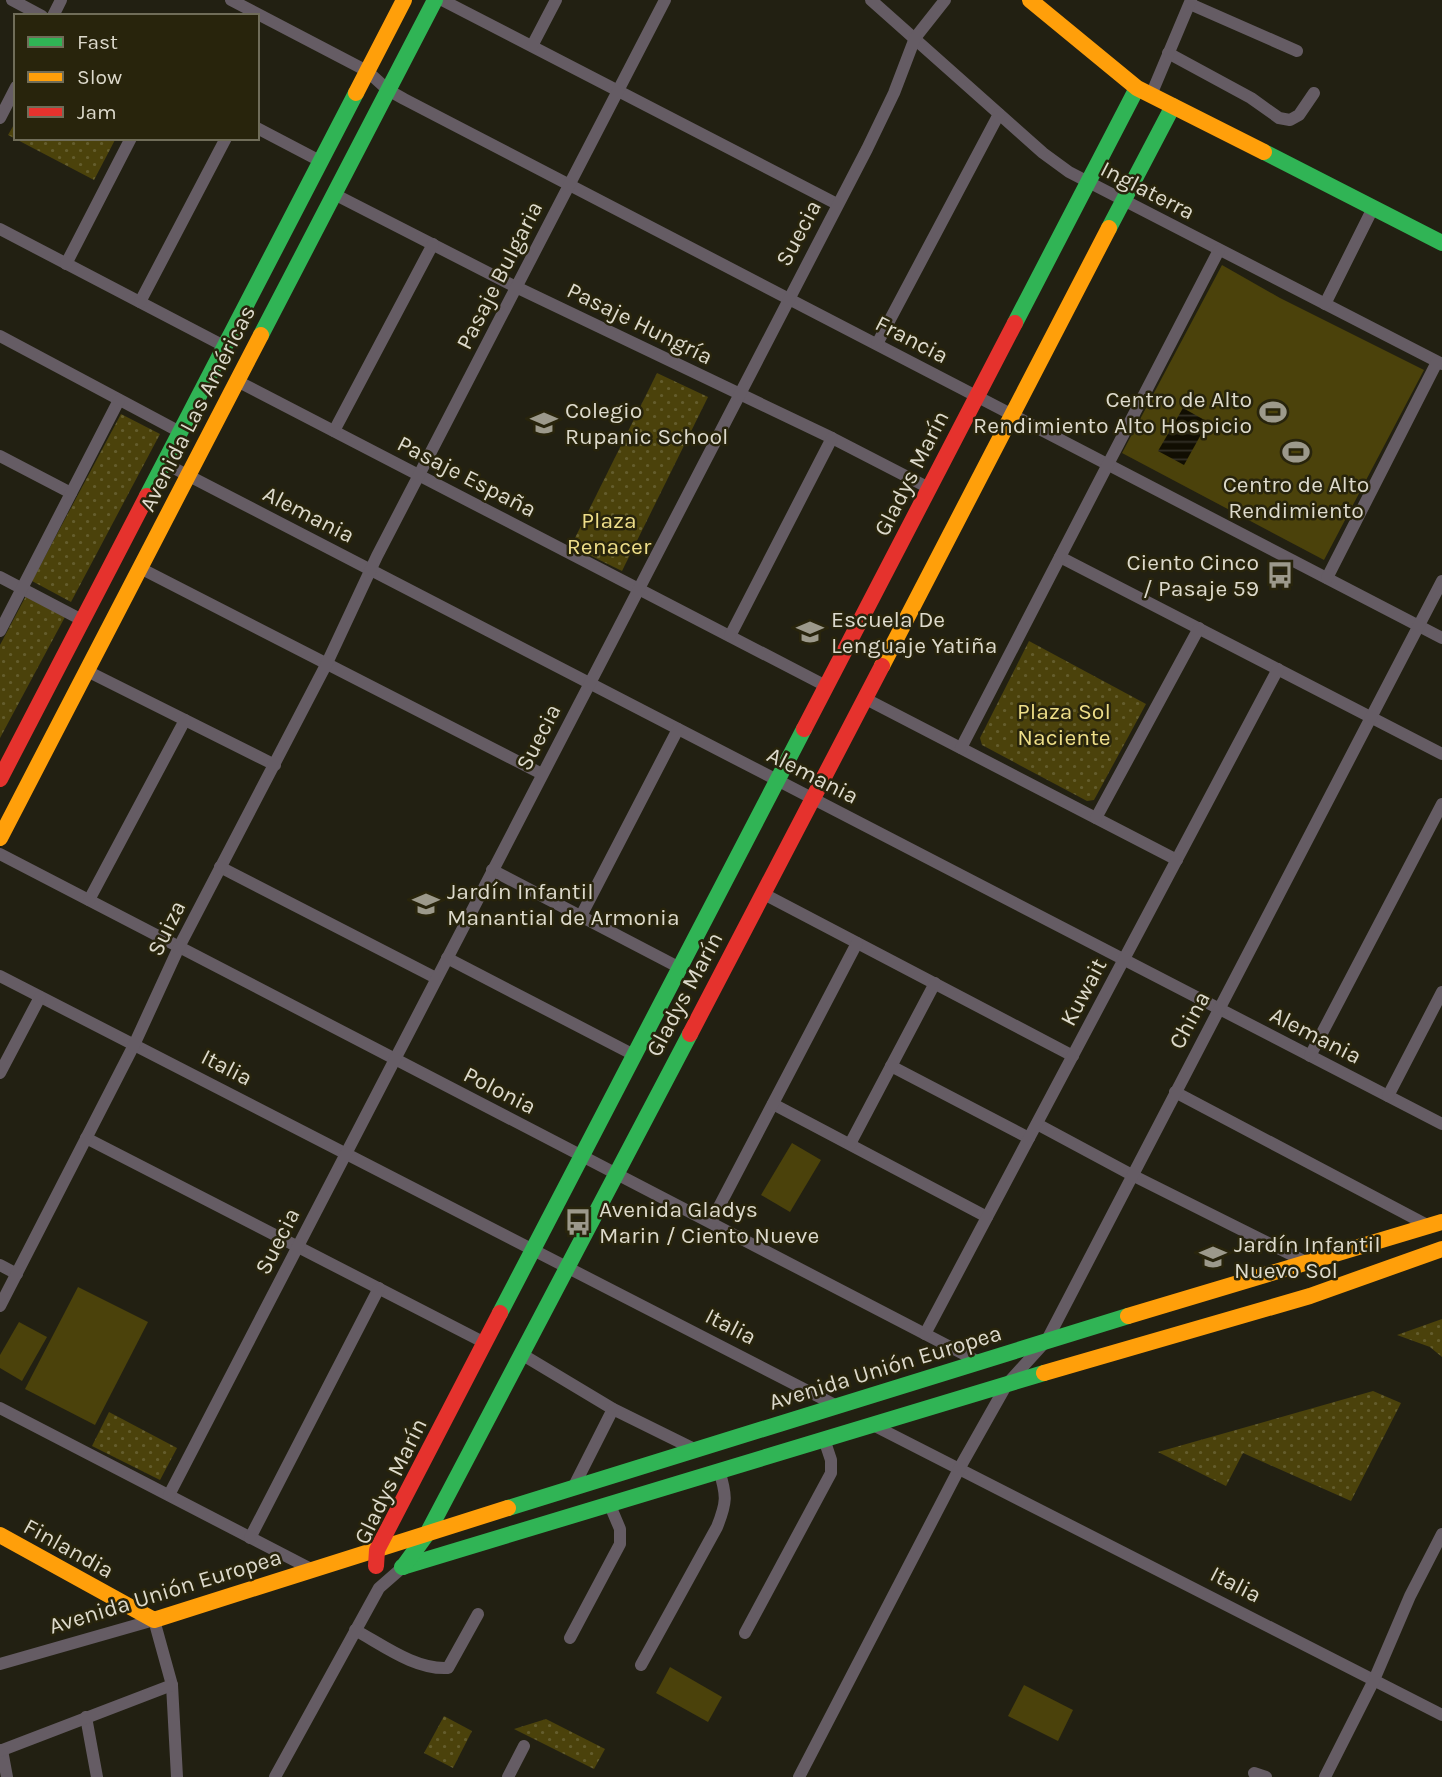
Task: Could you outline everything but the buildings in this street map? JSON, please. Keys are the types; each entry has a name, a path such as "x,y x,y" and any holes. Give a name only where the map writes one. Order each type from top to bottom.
{"street":[{"path":"12,0 38,14"},
{"name":"Francia","path":"231,0 258,14"},
{"name":"Avenida Las Américas","path":"0,779 404,0"},
{"name":"Avenida Las Américas","path":"0,838 5,817 87,671 435,0"},
{"path":"442,0 837,204"},
{"path":"532,46 556,0"},
{"name":"Pasaje Bulgaria","path":"371,570 665,0"},
{"name":"Inglaterra","path":"871,0 1055,164 1439,363"},
{"name":"Suecia","path":"169,1495 885,112 915,38 945,0"},
{"path":"1030,0 1144,91 1442,243"},
{"path":"1144,91 1168,53 1190,2 1297,51"},
{"name":"Francia","path":"259,15 367,71 388,90 1442,638"},
{"path":"1168,53 1251,98 1279,118 1290,120 1299,115 1314,93"},
{"path":"0,118 14,91"},
{"name":"Gladys Marín","path":"379,1588 377,1558 485,1343 1088,183 1144,91"},
{"name":"Gladys Marín","path":"379,1588 403,1567 426,1534 523,1355 1173,106"},
{"path":"877,344 999,114"},
{"path":"259,129 320,162"},
{"path":"66,264 130,140"},
{"path":"140,302 225,140"},
{"name":"Pasaje Hungría","path":"334,194 516,287 832,438 929,488"},
{"path":"1325,304 1373,208"},
{"path":"0,229 224,346"},
{"path":"334,431 433,244"},
{"path":"961,748 1219,250"},
{"path":"0,335 180,432"},
{"path":"1327,578 1439,363"},
{"name":"Pasaje España","path":"237,381 827,686"},
{"path":"0,631 119,400"},
{"path":"730,636 832,438"},
{"path":"0,456 71,493"},
{"name":"Alemania","path":"164,463 1442,1124"},
{"path":"1060,557 1442,754"},
{"path":"140,568 542,774"},
{"name":"Suiza","path":"0,1306 134,1045 179,947 327,663 371,570"},
{"path":"0,577 82,620"},
{"name":"China","path":"799,1777 959,1469 1007,1384 1047,1340 1442,581"},
{"path":"1096,818 1199,628"},
{"name":"Kuwait","path":"925,1334 1278,670"},
{"path":"87,671 275,765"},
{"path":"864,698 1177,860"},
{"path":"89,900 185,720"},
{"path":"581,916 678,729"},
{"path":"1310,1055 1442,804"},
{"name":"Polonia","path":"0,854 981,1363"},
{"path":"220,867 436,978"},
{"path":"492,870 680,968"},
{"path":"762,893 1073,1056"},
{"path":"711,1223 857,943"},
{"path":"447,958 634,1055"},
{"name":"Italia","path":"0,976 1442,1715"},
{"path":"850,1144 935,984"},
{"path":"1388,1096 1442,993"},
{"path":"0,1073 40,997"},
{"path":"891,1066 1029,1138"},
{"path":"1175,1093 1436,1224"},
{"path":"773,1104 987,1216"},
{"path":"1037,1124 1308,1263"},
{"path":"86,1138 485,1343"},
{"name":"Avenida Unión Europea","path":"0,1664 343,1561 377,1558 426,1534 694,1449 1436,1224"},
{"name":"Avenida Unión Europea","path":"377,1558 403,1567 871,1424 1310,1296 1442,1249"},
{"path":"0,1265 17,1274"},
{"path":"250,1538 379,1288"},
{"path":"523,1355 613,1409 694,1449"},
{"path":"0,1408 313,1570"},
{"path":"573,1488 613,1409"},
{"path":"745,1633 831,1473 831,1461 824,1439"},
{"path":"641,1665 717,1527 726,1493 719,1471"},
{"path":"570,1638 620,1544 620,1530 609,1503"},
{"path":"1325,1777 1442,1534"},
{"name":"Finlandia","path":"0,1535 153,1620"},
{"path":"275,1777 379,1588"},
{"path":"355,1630 421,1665 434,1669 448,1668 478,1614"},
{"path":"153,1620 172,1685 177,1777"},
{"path":"0,1652 14,1660"},
{"path":"7,1777 1,1751 172,1685"},
{"path":"86,1717 97,1777"},
{"path":"508,1777 524,1746"}],"green space":[{"path":"14,124 14,138 8,135"},
{"path":"18,140 115,140 94,180"},
{"name":"Centro de Alto Rendimiento Alto Hospicio","path":"1222,265 1280,298 1424,370 1324,560 1122,453"},
{"name":"Plaza Renacer","path":"657,373 708,397 622,571 571,546"},
{"path":"121,414 160,434 71,602 32,581"},
{"path":"27,594 66,615 0,738 0,645"},
{"name":"Plaza Sol Naciente","path":"1029,641 1146,704 1094,800 1087,801 982,745 980,738"},
{"path":"792,1143 821,1160 790,1212 761,1195"},
{"path":"78,1287 148,1322 95,1425 25,1389"},
{"path":"1442,1319 1442,1357 1430,1347 1397,1335"},
{"path":"19,1322 47,1337 22,1381 0,1368 0,1355"},
{"path":"1373,1391 1401,1403 1351,1501 1243,1453 1226,1486 1158,1452"},
{"path":"109,1412 177,1448 160,1480 92,1446"},
{"path":"670,1667 722,1697 708,1722 656,1693"},
{"path":"1024,1685 1073,1710 1058,1741 1008,1716"},
{"path":"444,1716 472,1731 453,1768 424,1753"},
{"path":"546,1719 605,1749 594,1769 514,1729"}],"shaded area":[{"path":"1183,408 1208,422 1184,465 1158,451"}],"traffic: fast":[{"path":"261,335 435,0"},
{"path":"1015,323 1137,88"},
{"path":"147,496 356,93"},
{"path":"1109,228 1173,106"},
{"path":"1264,152 1442,243"},
{"path":"500,1313 804,729"},
{"path":"403,1567 427,1534 690,1034"},
{"path":"508,1508 1128,1316"},
{"path":"402,1567 1044,1373"}],"traffic: slow":[{"path":"356,93 404,0"},
{"path":"1030,0 1137,88 1264,152"},
{"path":"882,666 1109,228"},
{"path":"0,838 261,335"},
{"path":"1128,1316 1442,1222"},
{"path":"1044,1373 1310,1296 1442,1249"},
{"path":"0,1535 154,1620 508,1508"}],"traffic: jam":[{"path":"804,729 1015,323"},
{"path":"0,779 147,496"},
{"path":"690,1034 882,666"},
{"path":"376,1566 377,1550 500,1313"}],"place":[{"name":"Centro de Alto Rendimiento Alto Hospicio","path":"1273,412"},
{"name":"Colegio Rupanic School","path":"544,423"},
{"name":"Centro de Alto Rendimiento","path":"1296,452"},
{"name":"Ciento Cinco / Pasaje 59","path":"1280,575"},
{"name":"Escuela De Lenguaje Yatiña","path":"810,632"},
{"name":"Jardín Infantil Manantial de Armonia","path":"426,904"},
{"name":"Avenida Gladys Marin / Ciento Nueve","path":"578,1222"},
{"name":"Jardín Infantil Nuevo Sol","path":"1213,1257"}]}
